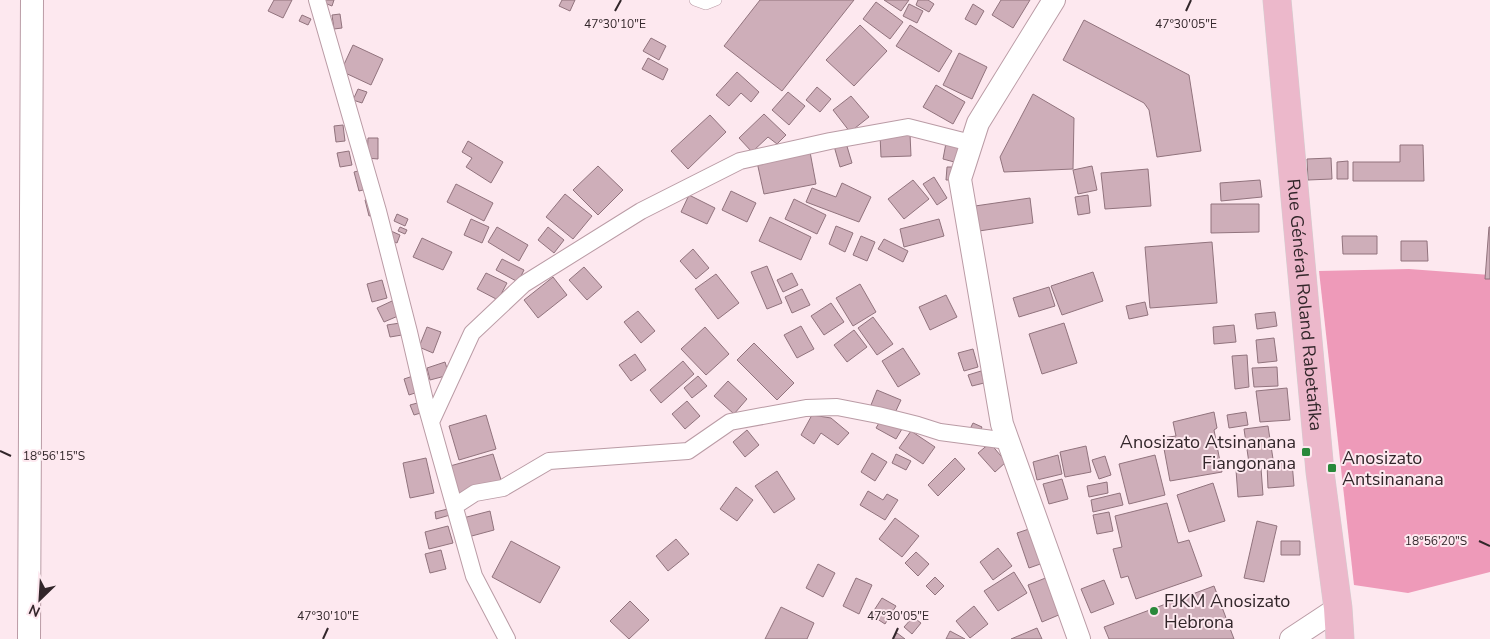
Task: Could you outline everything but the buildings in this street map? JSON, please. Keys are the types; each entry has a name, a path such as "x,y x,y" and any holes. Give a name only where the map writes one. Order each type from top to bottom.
{"main road":[{"name":"Rue Général Roland Rabetafika","path":"1277,0 1320,472 1338,608 1340,639"}],"street":[{"path":"29,639 32,0"},
{"path":"318,0 378,211 431,422 474,576 507,639"},
{"path":"1054,0 978,123 960,179 1002,424 1079,639"},
{"path":"431,422 472,333 524,284 641,211 740,161 830,141 908,127 971,142"},
{"path":"455,506 475,493 503,488 549,461 688,451 730,422 806,408 837,407 878,415 940,432 1008,441"},
{"path":"1291,639 1338,608"}],"lane":[{"path":"696,0 706,4 716,0"}],"shaded area":[{"path":"1409,269 1490,275 1490,572 1408,593 1354,585 1319,271"}],"place":[{"name":"Anosizato Atsinanana Fiangonana","path":"1306,452"},
{"name":"Anosizato Antsinanana","path":"1332,468"},
{"name":"FJKM Anosizato Hebrona","path":"1154,611"}]}
